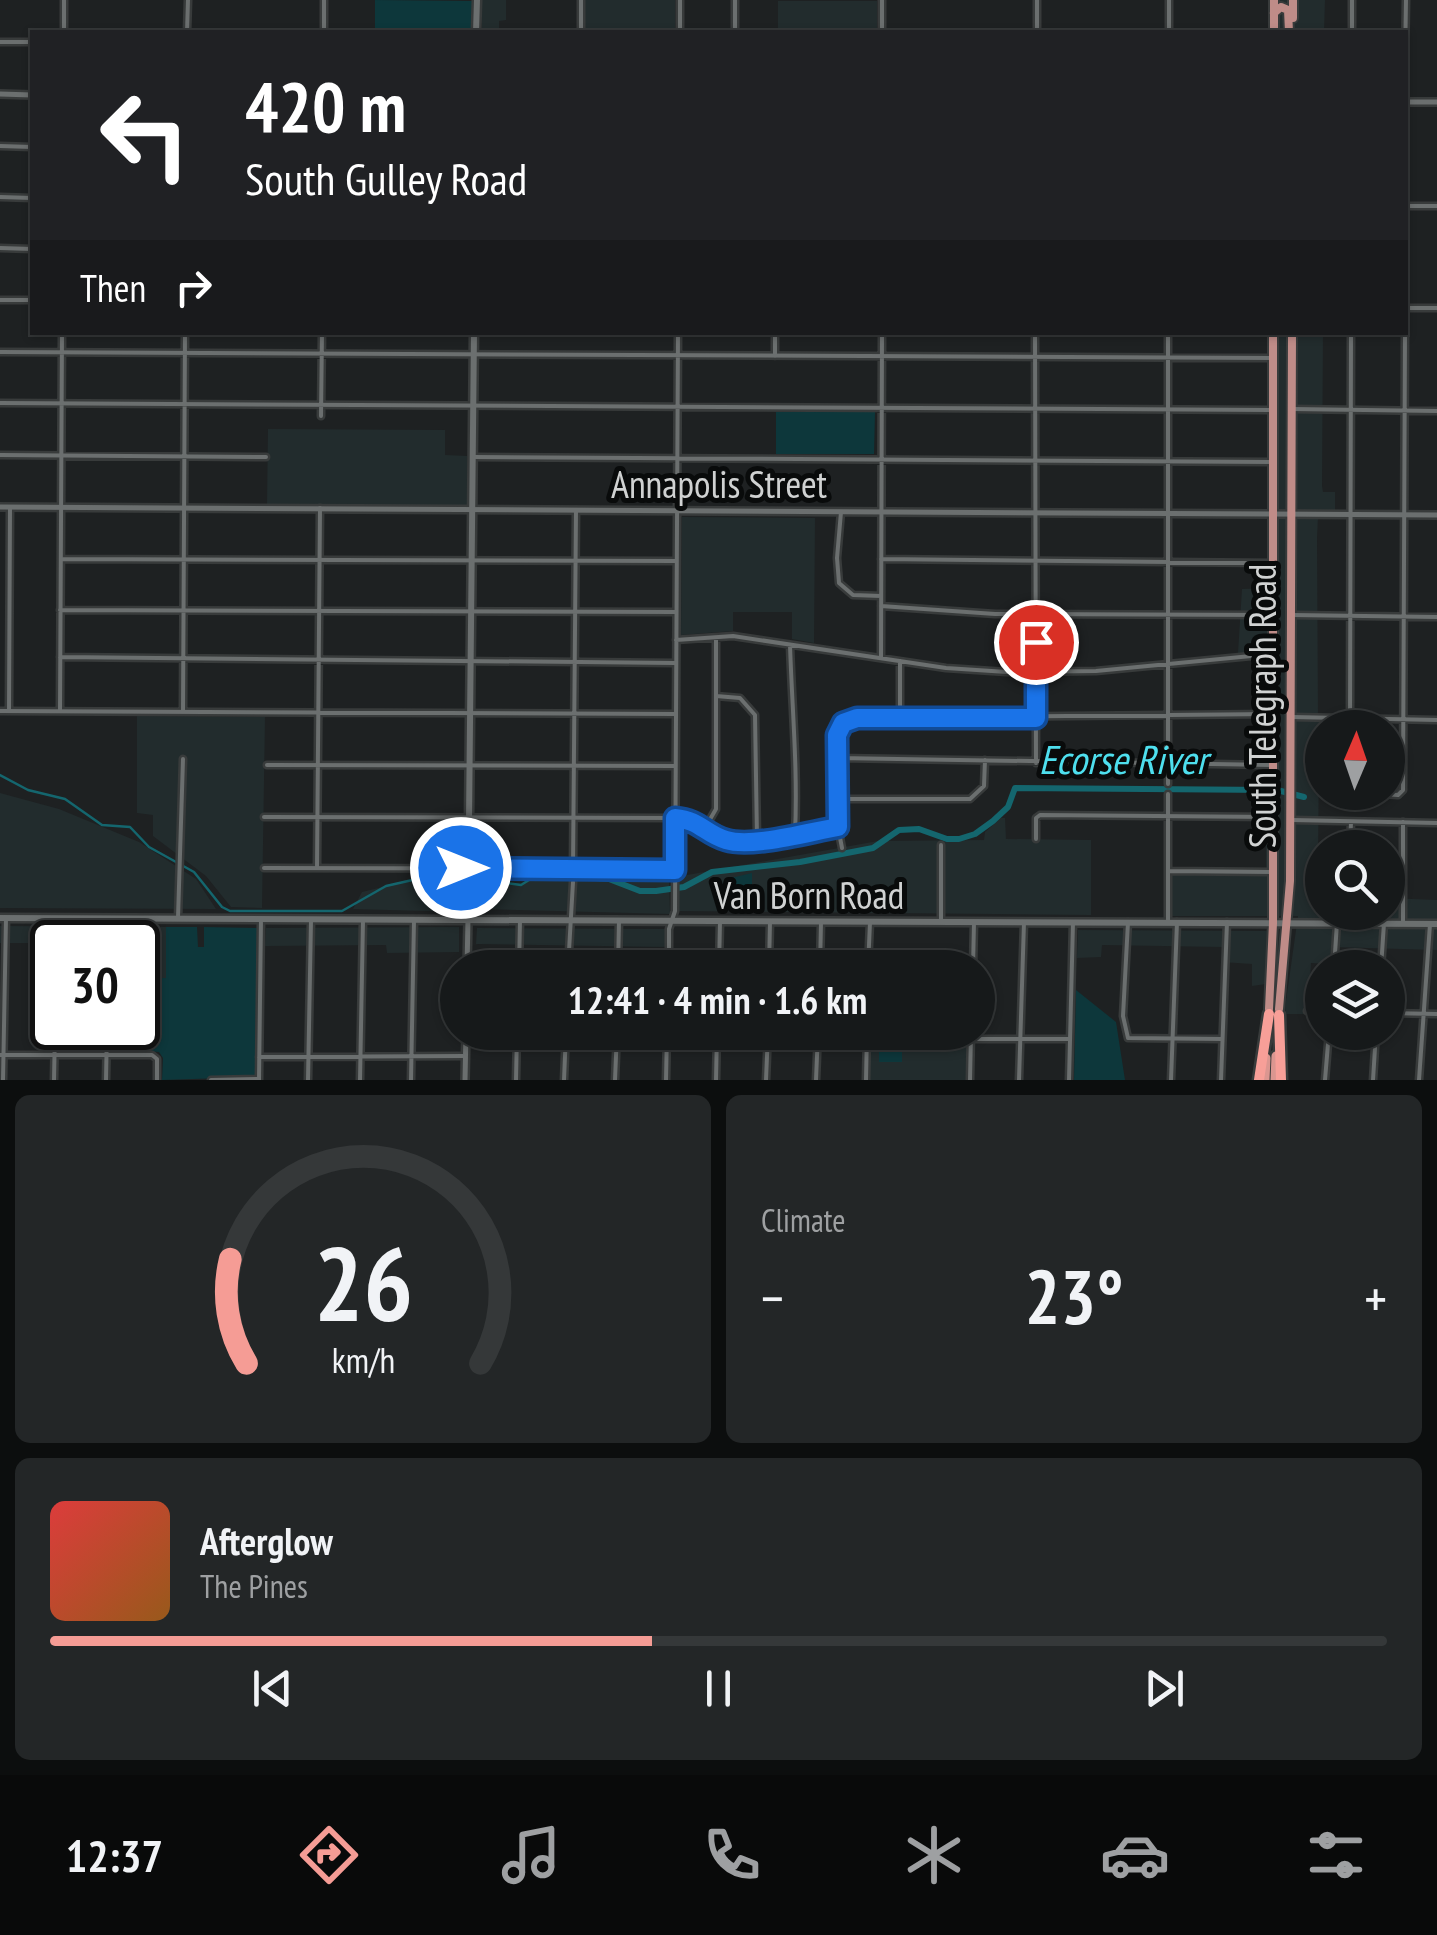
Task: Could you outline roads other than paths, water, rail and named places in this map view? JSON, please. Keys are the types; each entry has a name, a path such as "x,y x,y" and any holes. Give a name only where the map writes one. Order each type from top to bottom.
{"highway":[{"path":"1262,1080 1274,1012"},
{"path":"1274,1012 1278,1080"}],"main road":[{"path":"476,30 477,0"},
{"path":"1274,0 1274,30"},
{"path":"1291,30 1293,0"},
{"path":"1274,13 1281,7 1288,10 1291,30"},
{"path":"468,920 474,335"},
{"path":"1275,335 1278,359 1286,362 1292,356"},
{"name":"South Telegraph Road","path":"1274,1012 1275,335"},
{"name":"South Telegraph Road","path":"1274,1012 1288,923 1290,876 1292,335"},
{"path":"1273,394 1281,389 1288,395 1292,465"},
{"path":"1273,527 1277,593 1284,598 1292,592"},
{"path":"1272,632 1280,626 1286,630 1291,696"},
{"path":"1272,658 1278,734 1284,737 1291,732"},
{"path":"1273,813 1277,804 1286,806 1290,861"},
{"path":"1273,873 1282,880 1290,876"},
{"name":"Van Born Road","path":"3,918 1305,923"},
{"name":"Van Born Road","path":"1405,924 1434,924"}],"street":[{"path":"64,0 64,30"},
{"path":"187,30 188,0"},
{"path":"324,0 324,30"},
{"path":"580,30 581,0"},
{"path":"680,0 680,30"},
{"path":"735,0 735,30"},
{"path":"882,0 882,30"},
{"path":"1036,30 1037,0"},
{"path":"1169,0 1169,30"},
{"path":"1352,0 1352,30"},
{"path":"1406,0 1406,30"},
{"path":"0,42 30,42"},
{"path":"0,94 30,95"},
{"path":"1408,102 1437,102"},
{"path":"0,146 30,147"},
{"path":"0,197 30,198"},
{"path":"1408,206 1437,206"},
{"path":"0,248 30,248"},
{"path":"0,300 30,300"},
{"path":"1408,308 1437,308"},
{"path":"60,711 62,335"},
{"path":"183,712 186,335"},
{"path":"321,416 322,335"},
{"path":"670,950 675,888 678,335"},
{"path":"775,335 775,356"},
{"path":"880,658 882,335"},
{"path":"1035,335 1036,763"},
{"path":"1168,335 1168,784"},
{"path":"1350,710 1351,335"},
{"path":"1404,710 1405,335"},
{"path":"0,352 1272,358"},
{"path":"0,403 1272,410"},
{"path":"1292,409 1437,411"},
{"path":"0,455 266,457"},
{"path":"473,458 1273,462"},
{"name":"Annapolis Street","path":"0,507 1437,515"},
{"path":"9,711 10,507"},
{"path":"317,868 320,508"},
{"path":"573,869 576,510"},
{"path":"841,512 839,583 853,595 881,596"},
{"path":"61,559 676,561"},
{"path":"881,559 1272,563"},
{"path":"881,606 1036,614 1272,615"},
{"path":"60,610 676,612"},
{"path":"1292,614 1437,617"},
{"path":"676,640 733,636 986,671 1036,672 1272,658"},
{"path":"705,828 716,809 716,638"},
{"path":"790,645 796,722 795,834"},
{"path":"60,657 676,663"},
{"path":"900,661 900,718"},
{"path":"716,696 736,697 750,706 756,717 757,840"},
{"path":"0,711 675,714"},
{"path":"842,848 836,799 838,732 845,722 857,718 1272,714"},
{"path":"1291,717 1305,717"},
{"path":"1405,719 1437,720"},
{"path":"837,758 1273,765"},
{"path":"178,918 183,759"},
{"path":"836,799 970,799 984,786 985,760"},
{"path":"267,764 675,766"},
{"path":"1168,794 1171,1080"},
{"path":"1036,839 1037,816 1273,813"},
{"path":"264,817 675,818 692,820 728,841 838,827"},
{"path":"1291,820 1437,823"},
{"path":"1350,822 1350,830"},
{"path":"1404,822 1404,830"},
{"path":"941,845 942,922"},
{"path":"264,868 469,875 573,869 675,870"},
{"path":"1168,871 1273,873"},
{"path":"568,950 573,882"},
{"path":"2,1080 3,918"},
{"path":"212,1080 259,1080 261,919"},
{"path":"308,1080 311,919"},
{"path":"360,1080 363,919"},
{"path":"411,1080 414,919"},
{"path":"467,950 468,920"},
{"path":"519,950 520,920"},
{"path":"618,950 619,920"},
{"path":"719,950 720,921"},
{"path":"769,950 770,921"},
{"path":"820,950 821,922"},
{"path":"869,950 870,922"},
{"path":"973,950 974,922"},
{"path":"1019,1080 1024,922"},
{"path":"1069,1080 1073,922"},
{"path":"1128,922 1124,1016 1128,1038 1222,1040"},
{"path":"1221,1080 1227,922"},
{"path":"1420,1080 1434,924"},
{"path":"1405,1013 1437,1014"},
{"path":"995,1037 1070,1039"},
{"path":"54,1050 54,1080"},
{"path":"106,1050 106,1080"},
{"path":"464,1080 465,1050"},
{"path":"516,1080 517,1050"},
{"path":"564,1080 565,1050"},
{"path":"616,1050 616,1080"},
{"path":"666,1050 666,1080"},
{"path":"716,1080 717,1050"},
{"path":"766,1080 767,1050"},
{"path":"816,1080 817,1050"},
{"path":"866,1080 867,1050"},
{"path":"970,1080 971,1050"},
{"path":"1325,1080 1328,1050"},
{"path":"1373,1080 1375,1050"},
{"path":"2,1055 156,1057 157,1080"},
{"path":"259,1057 465,1056"}],"waterway":[{"name":"Ecorse River","path":"0,775 28,790 65,799 102,825 130,827 149,847 194,872 222,907 230,911 342,911 386,886 439,874 521,885 537,875 569,876"},
{"name":"Ecorse River","path":"569,876 609,879 640,891 656,891 684,887 712,872 800,862 873,848 899,830 919,829 959,839 975,834 993,821 1008,807 1015,788 1277,790 1304,797"}]}
